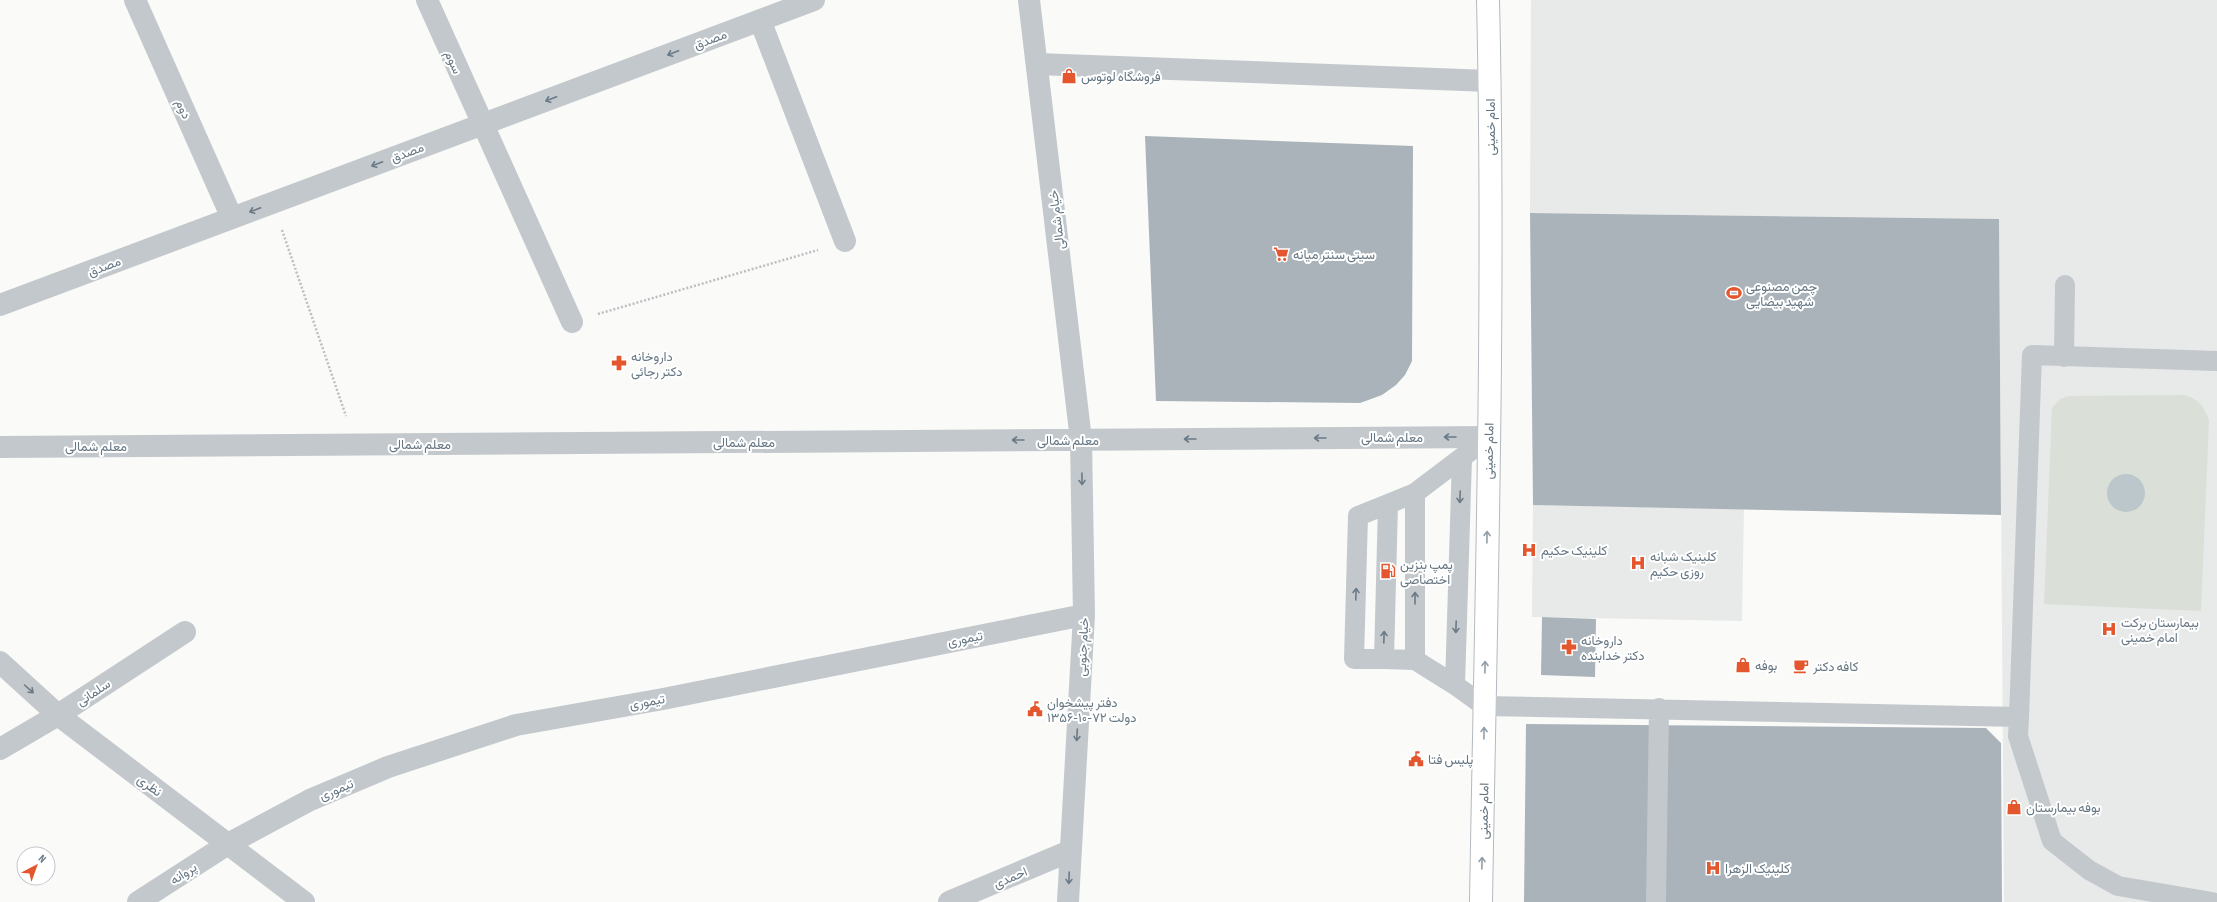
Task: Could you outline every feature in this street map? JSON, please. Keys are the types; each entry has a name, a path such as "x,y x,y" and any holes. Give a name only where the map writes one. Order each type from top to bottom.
{"main road":[{"name":"امام خمینی","path":"1481,902 1489,437 1490,81 1488,0"}],"street":[{"name":"دوم","path":"135,0 232,218"},
{"name":"سوم","path":"427,0 481,125 572,322"},
{"name":"مصدق","path":"0,305 814,0"},
{"name":"خیام شمالی","path":"1029,0 1081,440"},
{"path":"760,20 846,242"},
{"path":"1037,64 1490,81"},
{"name":"معلم شمالی","path":"0,447 1489,437"},
{"name":"خیام جنوبی","path":"1068,902 1084,615 1081,440"},
{"name":"تیموری","path":"228,844 310,800 381,770 516,725 663,699 1084,615"},
{"name":"سلمانی","path":"0,749 58,715 185,632"},
{"name":"نظری","path":"0,662 58,715 304,902"},
{"name":"پروانه","path":"138,902 228,844"},
{"name":"احمدی","path":"949,902 1070,851"}],"lane":[{"path":"2064,357 2065,285"},
{"path":"2212,902 2139,896 2089,870 2052,841 2018,736 2032,355 2217,361"},
{"path":"1489,437 1416,493 1358,516 1354,659 1415,660 1455,685 1484,706 1659,708 2019,717"},
{"path":"1455,685 1462,458"},
{"path":"1415,660 1416,493"},
{"path":"1384,659 1388,504"},
{"path":"1656,902 1659,708"}],"path":[{"path":"272,203 356,445"},
{"path":"572,322 846,242"}],"shaded area":[{"path":"1531,0 2217,0 2217,902 2004,902 1999,219 1530,213"},
{"path":"2184,395 2200,404 2209,420 2201,611 2044,604 2052,408 2060,399 2068,396"},
{"path":"2122,474 2130,474 2137,477 2142,482 2145,493 2142,504 2137,509 2130,512 2122,512 2115,509 2110,504 2107,497 2107,489 2110,482 2115,477"},
{"name":"کلینیک شبانه روزی حکیم","path":"1533,505 1744,509 1742,621 1532,617"}],"building":[{"name":"سیتی سنتر میانه","path":"1145,136 1413,146 1412,361 1405,375 1396,385 1382,395 1360,403 1156,401"},
{"path":"1530,213 1999,219 2001,515 1533,505"},
{"name":"داروخانه دکتر خدابنده","path":"1542,617 1596,619 1595,677 1541,675"},
{"path":"1526,724 1986,728 2001,743 2002,902 1524,902"}],"place":[{"name":"فروشگاه لوتوس","path":"1069,76"},
{"name":"سیتی سنتر میانه","path":"1281,254"},
{"name":"چمن مصنوعی شهید بیضایی","path":"1734,293"},
{"name":"داروخانه دکتر رجائی","path":"619,363"},
{"name":"کلینیک حکیم","path":"1529,550"},
{"name":"کلینیک شبانه روزی حکیم","path":"1638,563"},
{"name":"پمپ بنزین اختصاصی","path":"1388,571"},
{"name":"بیمارستان برکت امام خمینی","path":"2109,629"},
{"name":"داروخانه دکتر خدابنده","path":"1569,647"},
{"name":"بوفه","path":"1743,665"},
{"name":"کافه دکتر","path":"1801,666"},
{"name":"دفتر پیشخوان دولت ۷۲-۱۰-۱۳۵۶","path":"1035,709"},
{"name":"پلیس فتا","path":"1416,759"},
{"name":"بوفه بیمارستان","path":"2014,807"},
{"name":"کلینیک الزهرا","path":"1713,868"}]}
